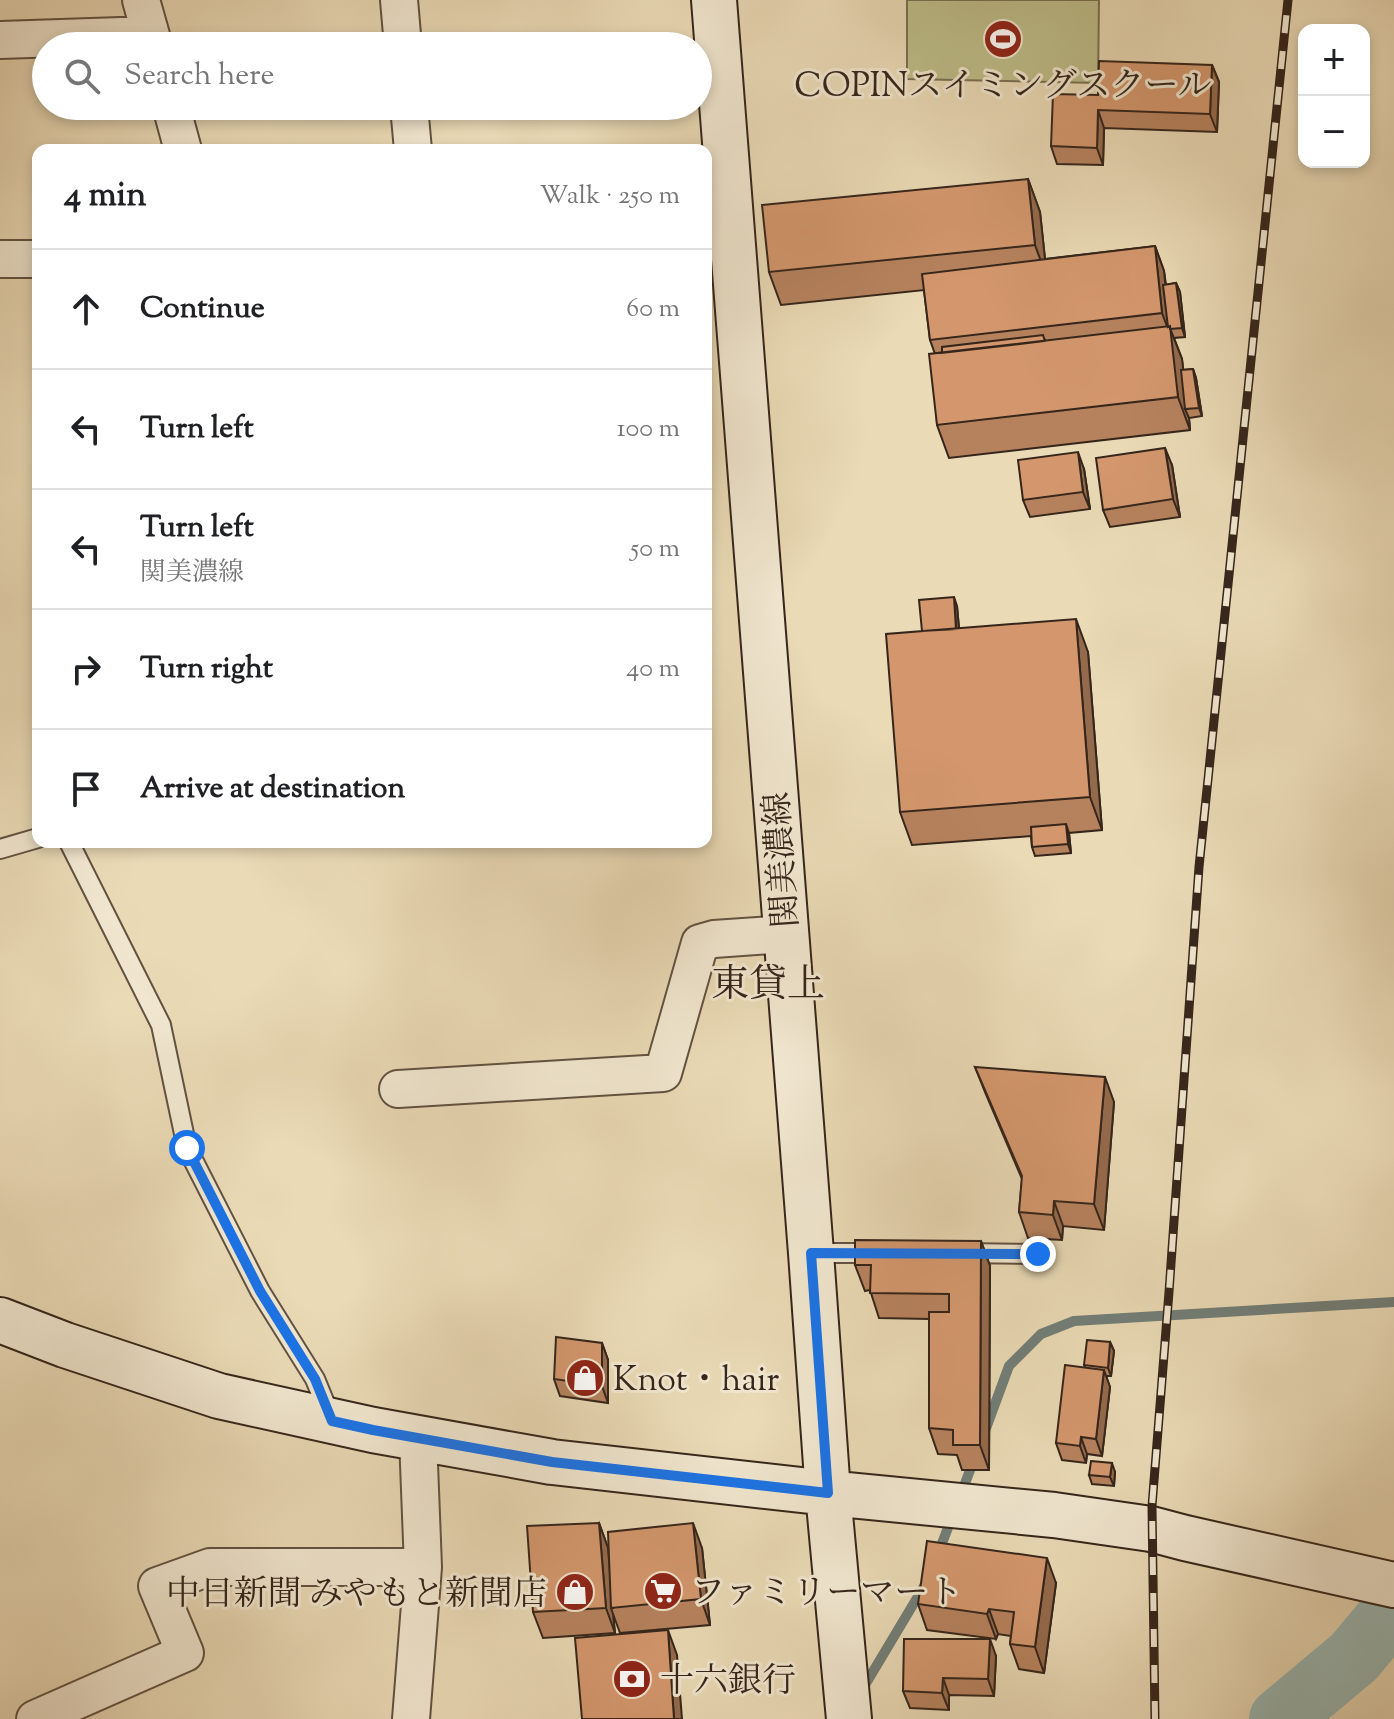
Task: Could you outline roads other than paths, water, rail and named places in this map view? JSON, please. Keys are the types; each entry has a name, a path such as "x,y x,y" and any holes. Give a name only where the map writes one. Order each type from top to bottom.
{"main road":[{"name":"関美濃線","path":"714,0 718,218 786,934 828,1493 847,1700"},
{"path":"0,1320 219,1396 418,1438 552,1462 1054,1515 1151,1529 1394,1585"}],"street":[{"path":"141,0 150,32"},
{"path":"399,0 402,32"},
{"path":"0,40 32,40"},
{"path":"175,120 181,144"},
{"path":"410,120 412,144"},
{"path":"0,259 32,259"},
{"path":"398,1089 663,1073 700,943 714,939 786,934"},
{"path":"411,1719 423,1567 418,1438"},
{"path":"35,1719 185,1653 157,1586 210,1567 423,1567"}],"lane":[{"path":"0,849 32,840"},
{"path":"72,848 161,1025 187,1148 260,1291 315,1379 332,1421"},
{"path":"811,1253 887,1253"},
{"path":"947,1253 1038,1254"}],"waterway":[{"path":"985,1431 1009,1366 1041,1334 1074,1321 1394,1302"},
{"path":"961,1494 975,1457"},
{"path":"938,1554 952,1517"},
{"path":"862,1690 926,1583"},
{"path":"1280,1719 1354,1657 1394,1609"}],"railway":[{"path":"1155,1719 1152,1506 1199,867 1288,0"}],"place":[{"name":"COPINスイミングスクール","path":"1003,39"},
{"name":"Knot・hair","path":"585,1378"},
{"name":"ファミリーマート","path":"663,1591"},
{"name":"中日新聞 みやもと新聞店","path":"575,1592"},
{"name":"十六銀行","path":"632,1679"}],"district":[{"name":"東貸上","path":"768,983"}]}
